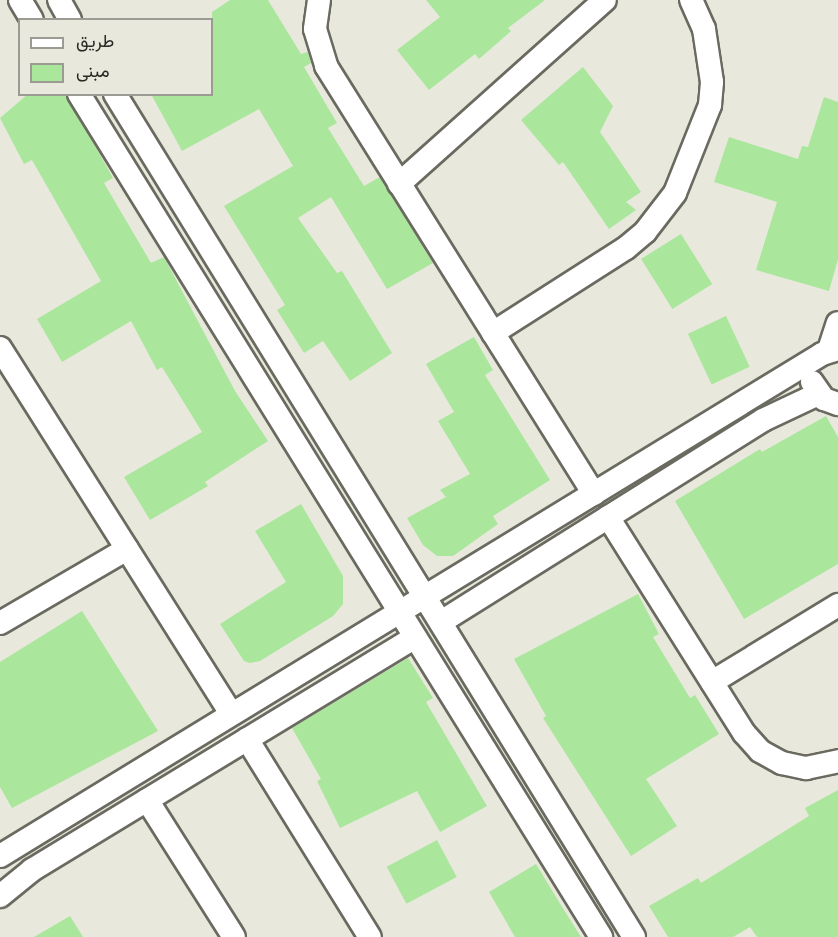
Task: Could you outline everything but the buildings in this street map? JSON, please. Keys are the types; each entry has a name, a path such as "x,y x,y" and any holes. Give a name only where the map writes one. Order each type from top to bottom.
{"street":[{"path":"20,0 31,18"},
{"path":"58,0 69,18"},
{"path":"319,0 315,29 318,49 399,184 594,494"},
{"path":"399,184 605,0"},
{"path":"493,333 626,248 645,232 675,193 710,105 712,82 704,29 691,0"},
{"path":"80,96 601,937"},
{"path":"116,96 634,937"},
{"path":"142,197 168,181"},
{"path":"838,323 828,353 812,377 818,394 838,404"},
{"path":"236,349 261,333"},
{"path":"0,348 231,714"},
{"path":"0,856 425,595 828,353"},
{"path":"441,622 776,412 818,394"},
{"path":"608,517 744,733 760,751 782,763 806,768 838,761"},
{"path":"0,623 127,549"},
{"path":"712,682 838,605"},
{"path":"0,896 32,870 415,637"},
{"path":"247,739 369,937"},
{"path":"523,812 548,797"},
{"path":"147,800 234,937"}]}
